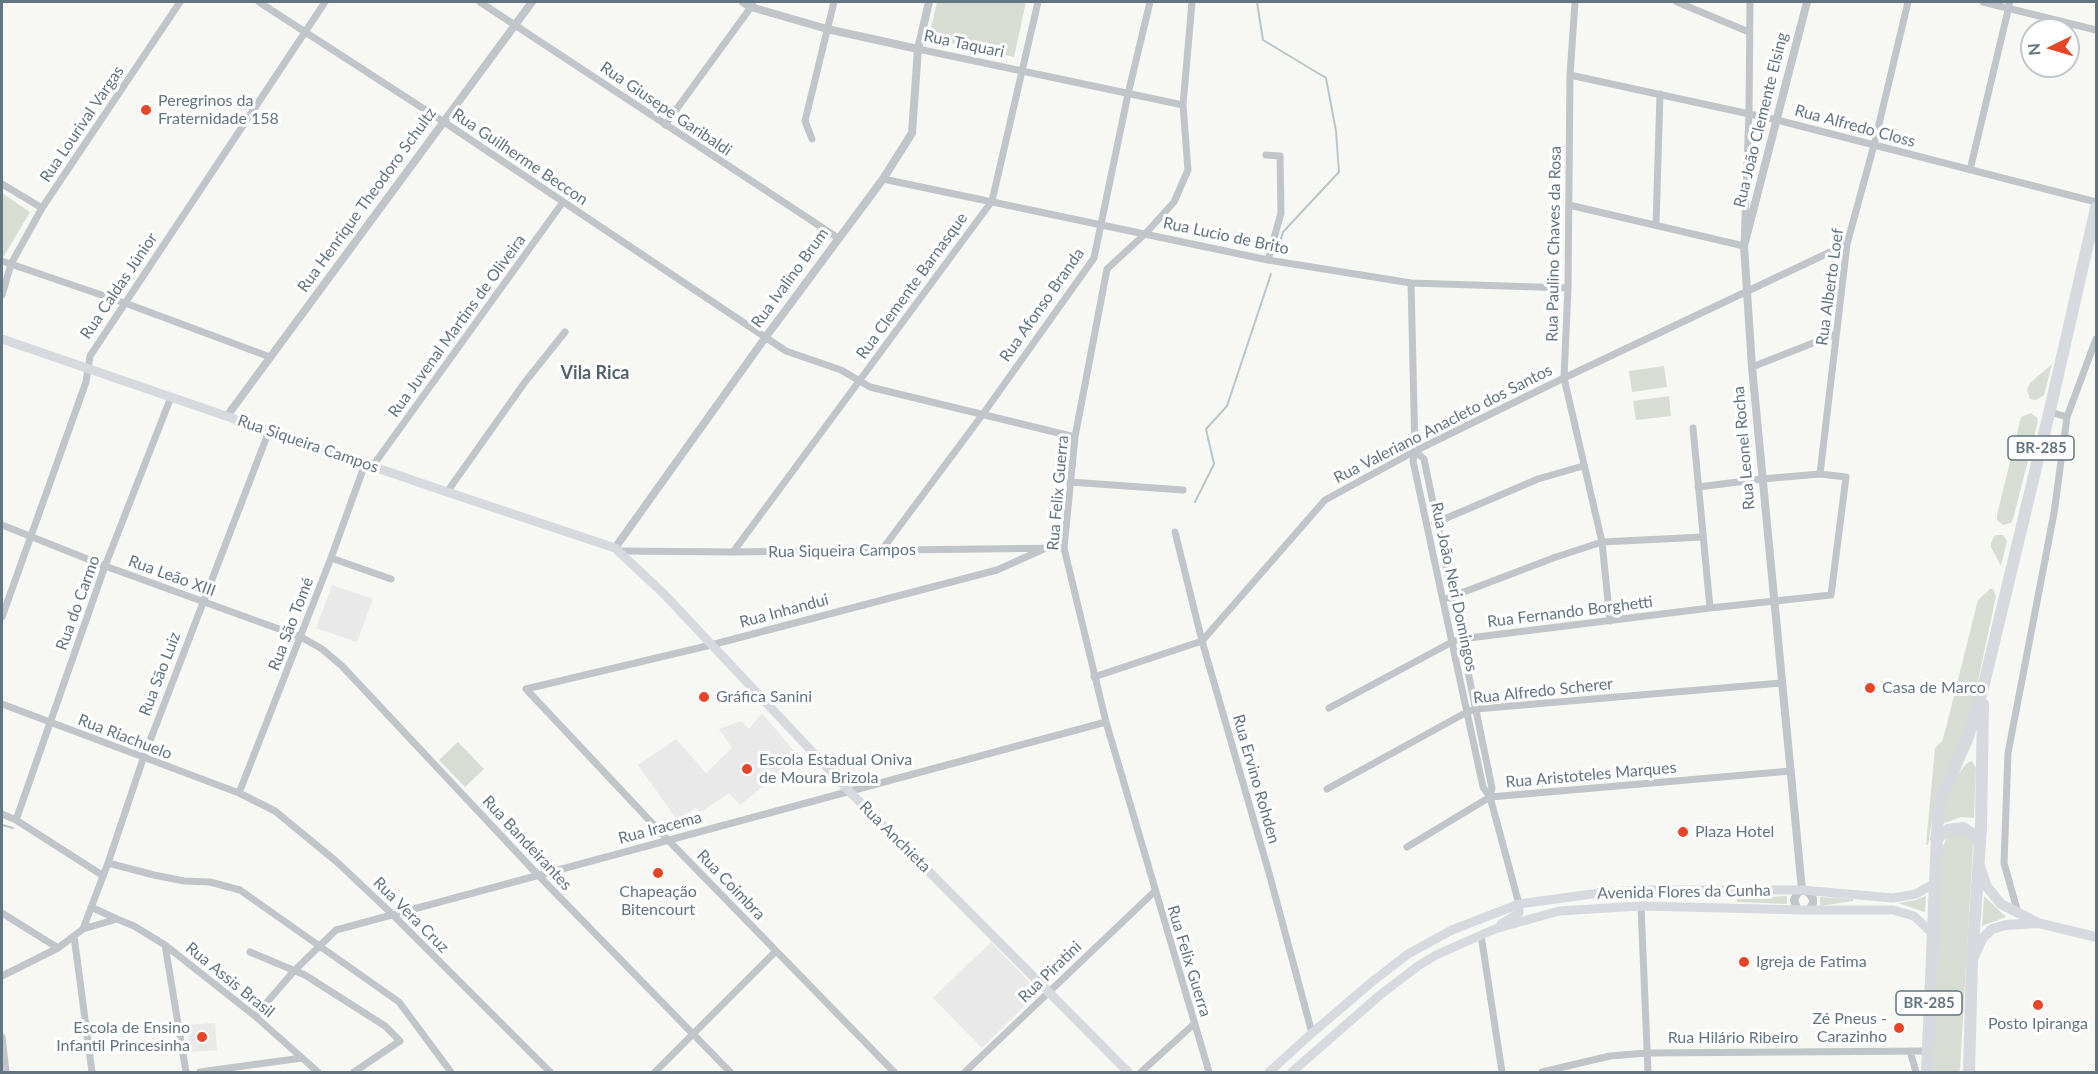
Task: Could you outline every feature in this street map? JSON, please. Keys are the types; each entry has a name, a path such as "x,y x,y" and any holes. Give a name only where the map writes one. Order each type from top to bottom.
{"highway":[{"name":"BR-285","path":"1927,1072 1937,819 1942,797 1963,750 1983,688 2097,208"},
{"name":"BR-285","path":"1969,1072 1972,962 1979,862 1983,688"},
{"path":"1936,839 1948,830 1963,828 1974,835 1979,843"}],"main road":[{"name":"Rua Siqueira Campos","path":"2,339 617,549"},
{"name":"Rua Anchieta","path":"617,549 850,792 1128,1072"},
{"path":"1979,862 1987,887 1994,897 2001,904 2038,923"},
{"name":"Avenida Flores da Cunha","path":"1269,1072 1312,1033 1408,954 1452,930 1519,904 1589,894 1640,890 1802,890 1893,898 1916,894 1935,883"},
{"path":"1495,929 1519,913 1519,904"},
{"name":"Avenida Flores da Cunha","path":"1292,1072 1380,995 1436,955 1495,929 1559,911 1641,906 1893,910 1914,916 1932,933"},
{"path":"1481,935 1479,923 1494,913"},
{"path":"1972,962 1982,939 1992,929 2006,925 2038,923 2097,936"}],"street":[{"name":"Rua Lourival Vargas","path":"2,295 11,264 42,208 180,2"},
{"name":"Rua Guilherme Beccon","path":"259,2 444,122 786,351 841,370 870,387 1075,437"},
{"name":"Rua Caldas Júnior","path":"2,617 86,382 90,356 325,2"},
{"name":"Rua Giusepe Garibaldi","path":"480,2 838,238"},
{"name":"Rua Henrique Theodoro Schultz","path":"227,416 532,2"},
{"name":"Rua Taquari","path":"743,2 827,29 1183,105"},
{"path":"812,139 805,121 834,2"},
{"name":"Rua Ivalino Brum","path":"617,549 765,338 882,179 912,133 918,50 929,2"},
{"name":"Rua Clemente Barnasque","path":"733,552 992,201 1038,2"},
{"name":"Rua Afonso Branda","path":"881,551 983,414 1094,258 1128,94 1150,2"},
{"name":"Rua Felix Guerra","path":"1192,2 1183,105 1188,170 1174,202 1146,233 1107,269 1075,437 1064,548 1106,722 1154,892 1209,1072"},
{"path":"1677,2 1749,32"},
{"name":"Rua Leonel Rocha","path":"1750,2 1745,291 1802,890"},
{"name":"Rua João Clemente Elsing","path":"1744,246 1807,2"},
{"name":"Rua Alberto Loef","path":"1820,474 1847,244 1874,145 1908,2"},
{"path":"1983,2 2009,5 2097,30"},
{"path":"665,125 752,4"},
{"name":"Rua Paulino Chaves da Rosa","path":"1574,4 1570,75 1568,288 1564,378 1602,542 1610,621"},
{"path":"1970,170 2009,5"},
{"name":"Rua Alfredo Closs","path":"1570,75 1749,113 2097,202"},
{"path":"1656,224 1660,94"},
{"path":"1266,155 1280,156 1281,213 1268,260"},
{"name":"Rua Lucio de Brito","path":"882,179 1268,260 1410,283 1568,288"},
{"path":"2,184 42,208"},
{"name":"Rua Juvenal Martins de Oliveira","path":"369,465 563,202"},
{"path":"1569,205 1744,246"},
{"name":"Rua Valeriano Anacleto dos Santos","path":"1202,641 1325,500 1414,451 1847,244"},
{"path":"2,261 125,303 270,357"},
{"name":"Rua João Neri Domingos","path":"1410,283 1413,461 1483,787 1490,797 1519,904"},
{"path":"447,492 525,382 565,332"},
{"path":"1752,367 1836,334"},
{"path":"2018,912 2004,863 2008,753 2054,513 2067,417 2097,339"},
{"name":"Rua do Carmo","path":"16,820 105,566 171,397"},
{"path":"2050,412 2067,417"},
{"path":"1693,428 1710,608"},
{"name":"Rua São Luiz","path":"82,929 92,907 143,759 202,601 269,431"},
{"name":"Rua João Neri Domingos","path":"1414,451 1424,459 1492,788 1490,797"},
{"name":"Rua São Tomé","path":"239,794 369,465"},
{"path":"1427,526 1538,479 1583,466"},
{"path":"1698,487 1820,474"},
{"name":"Rua Fernando Borghetti","path":"1329,708 1461,639 1831,595 1846,477 1820,474"},
{"path":"1070,482 1183,490"},
{"name":"Rua Leão XIII","path":"2,525 105,566 301,637"},
{"name":"Rua Ervino Rohden","path":"1175,532 1202,641 1269,873 1312,1033"},
{"path":"1443,600 1602,542 1702,537"},
{"name":"Rua Inhandui","path":"526,689 711,645 997,570 1046,548"},
{"name":"Rua Siqueira Campos","path":"617,549 733,552 1064,548"},
{"path":"331,558 391,579"},
{"name":"Rua Bandeirantes","path":"301,637 322,649 342,666 538,875 730,1072"},
{"path":"1094,677 1202,641"},
{"name":"Rua Alfredo Scherer","path":"1327,789 1476,709 1781,683"},
{"name":"Rua Coimbra","path":"526,689 668,840 894,1072"},
{"name":"Rua Riachuelo","path":"2,704 239,794"},
{"name":"Rua Iracema","path":"255,1016 294,971 336,930 1106,722"},
{"name":"Rua Aristoteles Marques","path":"1407,847 1490,797 1791,771"},
{"name":"Rua Vera Cruz","path":"239,794 275,811 337,862 550,1072"},
{"path":"2,814 16,820 102,875"},
{"path":"108,863 154,875 184,881 210,882 240,890 399,1002 451,1072"},
{"path":"1798,910 1794,900 1802,890 1809,893 1813,899 1809,910"},
{"name":"Rua Piratini","path":"965,1072 1154,892"},
{"path":"1641,906 1648,1072"},
{"name":"Rua Assis Brasil","path":"92,907 134,926 165,945 255,1016 318,1072"},
{"path":"2,913 58,948"},
{"path":"2,976 58,948 82,929 117,919"},
{"path":"1481,935 1502,1072"},
{"path":"74,936 92,1072"},
{"path":"165,945 186,1072"},
{"path":"655,1072 776,951"},
{"path":"250,952 305,975 385,1026 400,1041 354,1072"},
{"path":"1141,1072 1194,1024"},
{"path":"2,1037 6,1072"},
{"path":"1910,1051 1916,1072"},
{"name":"Rua Hilário Ribeiro","path":"1542,1072 1610,1056 1647,1053 1927,1051"},
{"path":"200,1072 302,1058"}],"shaded area":[{"path":"937,2 1026,2 1014,57 929,38"},
{"path":"2,193 30,212 4,256 2,255"},
{"path":"2052,364 2044,395 2036,400 2030,399 2027,390 2030,383"},
{"path":"1664,366 1667,387 1632,392 1629,371"},
{"path":"1669,396 1671,416 1636,420 1633,401"},
{"path":"2031,413 2038,421 2013,519 2011,523 2003,525 1997,520 1997,515 2021,417"},
{"path":"1995,535 2003,535 2007,541 2001,566 1991,547"},
{"path":"332,585 373,599 357,642 316,628"},
{"path":"1993,589 1996,596 1969,723 1932,819 1928,845 1926,845 1935,748 1942,741 1946,728 1978,600"},
{"name":"Escola Estadual Oniva de Moura Brizola","path":"762,713 799,757 740,805 729,793 701,812 696,807 678,821 638,765 676,739 706,773 732,748 719,729 741,721 749,729"},
{"path":"458,742 484,769 465,787 439,760"},
{"path":"1972,761 1976,768 1974,818 1961,817 1942,824 1946,800 1958,774 1967,763"},
{"path":"1960,831 1972,841 1973,846 1960,1069 1959,1072 1932,1072 1942,848 1949,834"},
{"path":"1787,896 1787,904 1737,902 1737,899"},
{"path":"1926,896 1925,912 1898,903 1916,900"},
{"path":"1984,896 2006,917 1982,926"},
{"path":"1820,897 1853,899 1853,901 1820,906"},
{"path":"991,942 1039,992 982,1048 933,998"},
{"name":"Escola de Ensino Infantil Princesinha","path":"215,1023 217,1050 189,1052 187,1025"}],"waterway":[{"path":"1257,2 1263,40 1326,78 1336,131 1339,172 1283,232 1278,249"},
{"path":"1195,502 1214,464 1206,429 1227,406 1271,274"},
{"path":"2,825 13,828"}],"place":[{"name":"Peregrinos da Fraternidade 158","path":"146,110"},
{"name":"Casa de Marco","path":"1870,688"},
{"name":"Gráfica Sanini","path":"704,697"},
{"name":"Escola Estadual Oniva de Moura Brizola","path":"747,769"},
{"name":"Plaza Hotel","path":"1683,832"},
{"name":"Chapeação Bitencourt","path":"658,873"},
{"name":"Igreja de Fatima","path":"1744,962"},
{"name":"Posto Ipiranga","path":"2038,1005"},
{"name":"Zé Pneus - Carazinho","path":"1899,1028"},
{"name":"Escola de Ensino Infantil Princesinha","path":"202,1037"}],"district":[{"name":"Vila Rica","path":"595,373"}]}
